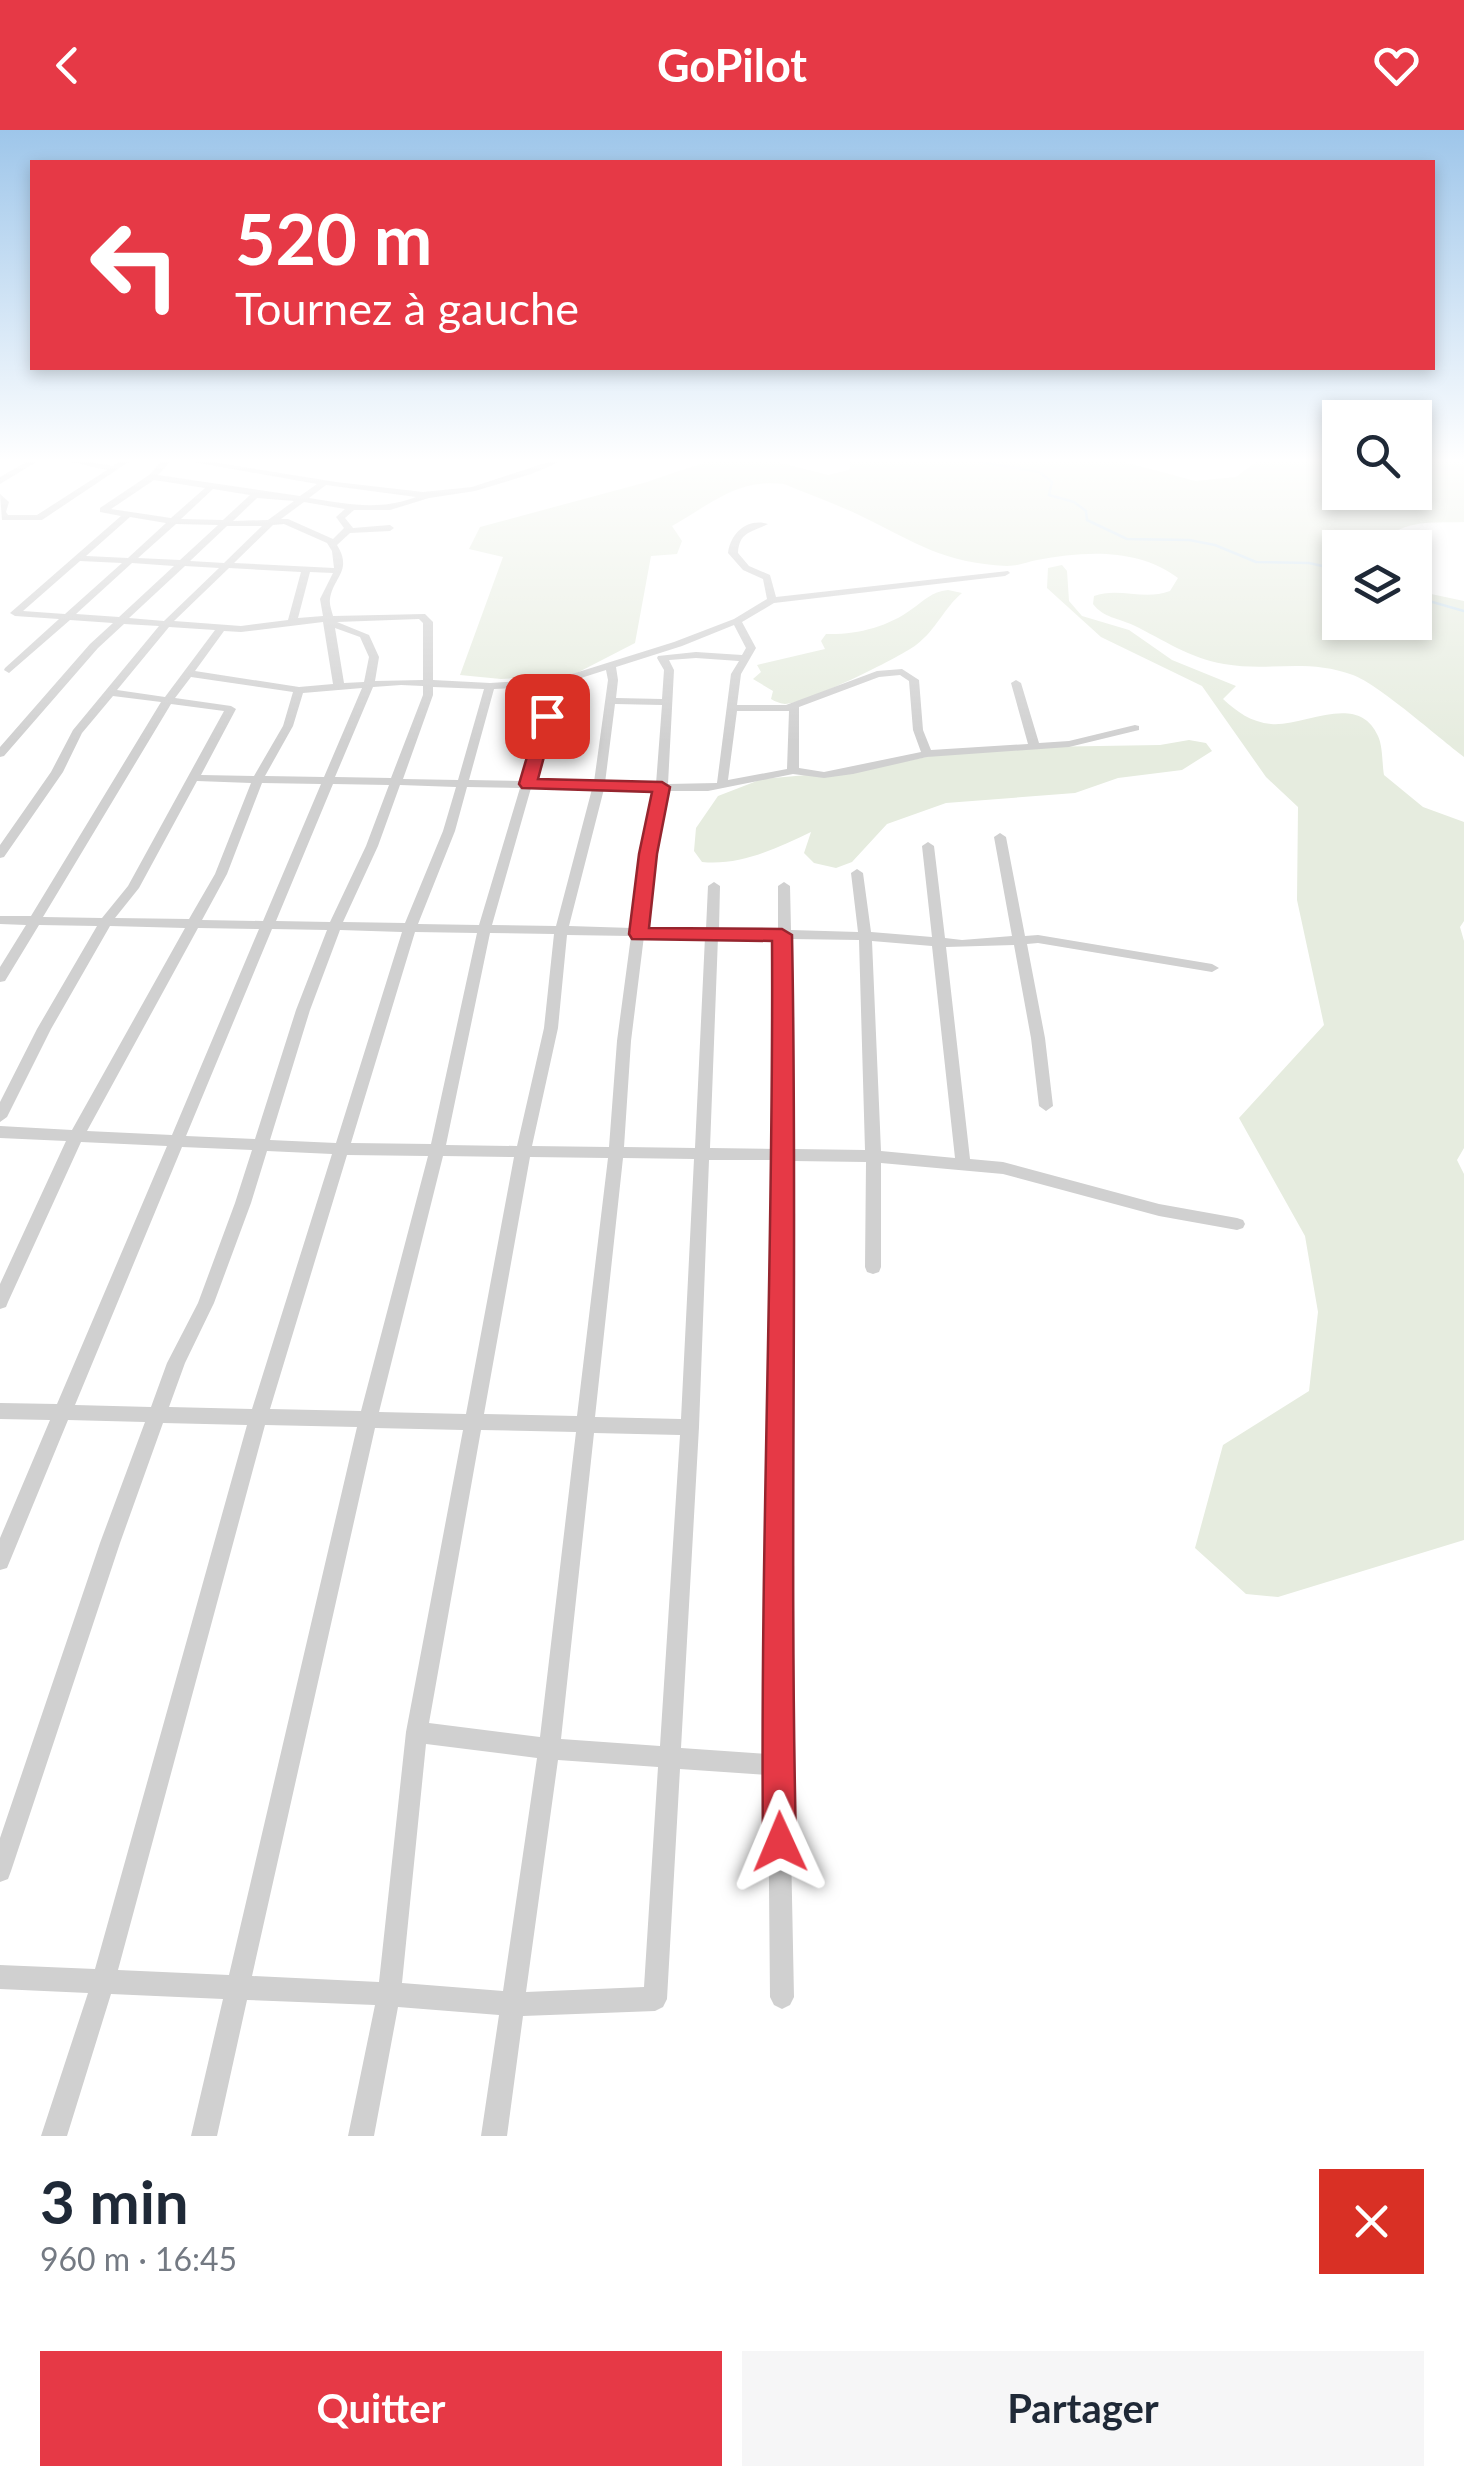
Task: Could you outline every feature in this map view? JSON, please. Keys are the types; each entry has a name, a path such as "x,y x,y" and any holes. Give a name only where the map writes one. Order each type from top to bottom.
{"street":[{"path":"0,1871 104,1561 176,1363 206,1303 263,1144 304,1010 336,923 397,781 428,695 429,681 426,618 376,615 260,628 15,613 82,555"},
{"path":"9,670 136,555"},
{"path":"0,754 69,671 188,555"},
{"path":"0,854 57,772 76,732 167,623 235,555"},
{"path":"336,555 340,571 325,598 338,686"},
{"path":"735,555 746,568 766,577 772,600"},
{"path":"78,558 340,571"},
{"path":"292,623 306,571"},
{"path":"659,655 736,621 772,600 1005,572"},
{"path":"0,1561 369,684 374,657 364,635 328,621"},
{"path":"722,786 736,674 746,658 749,641 736,621"},
{"path":"0,978 168,700 223,626"},
{"path":"494,2136 548,1749 616,1152 624,1041 648,854 662,787 669,670 659,655"},
{"path":"187,673 298,690 429,681 490,686 557,682 610,664 659,655 746,658"},
{"path":"361,2136 389,1994 417,1732 524,1152 551,1028 561,932 600,785 614,676 610,664"},
{"path":"734,708 794,706 878,674 902,672 914,680 918,730 927,754"},
{"path":"204,2136 368,1418 436,1150 484,929 557,682"},
{"path":"1016,683 1034,746"},
{"path":"54,2136 103,1983 259,1415 410,927 449,831 490,686"},
{"path":"0,1302 75,1138 197,921 257,790 258,779 288,726 298,690"},
{"path":"0,1117 106,920 134,888 232,710 109,692"},
{"path":"609,700 667,702"},
{"path":"793,771 794,706"},
{"path":"194,778 722,786 793,771 824,775 927,754 1096,740 1135,728"},
{"path":"1000,838 1038,1038 1046,1106"},
{"path":"928,846 962,1164"},
{"path":"857,873 865,936 873,1267"},
{"path":"0,1976 389,1994 513,2004 654,1999 690,1427 714,886"},
{"path":"782,1997 776,1598 785,1155 784,886"},
{"path":"0,920 336,923 638,934 865,936 936,942 1063,942 1212,968"},
{"path":"0,1132 340,1149 872,1156 1003,1168 1160,1210 1237,1224"},
{"path":"0,1411 690,1427"},
{"path":"417,1732 548,1749 778,1765"}],"shaded area":[{"path":"493,555 669,555 651,556 635,643 573,675 501,679 460,675 503,557"},
{"path":"944,555 1084,555 1011,566"},
{"path":"1114,555 1322,555 1322,640 1432,640 1432,594 1464,601 1464,757 1393,700 1353,675 1319,667 1241,666 1211,661 1097,609 1094,596 1170,591 1178,578 1146,561"},
{"path":"1062,565 1067,571 1069,601 1082,616 1129,630 1172,660 1236,686 1223,699 1245,716 1284,724 1344,713 1369,723 1380,740 1384,775 1423,807 1464,822 1464,921 1460,927 1464,941 1464,1148 1457,1160 1464,1174 1464,1540 1278,1597 1246,1594 1195,1548 1223,1445 1309,1391 1318,1312 1305,1236 1239,1118 1324,1025 1297,900 1298,807 1266,777 1202,686 1101,637 1047,588 1048,568"},
{"path":"948,590 962,593 923,639 852,679 785,704 771,699 773,691 753,679 761,672 757,665 825,649 821,641 826,634 882,625"},
{"path":"1189,740 1206,743 1212,751 1182,770 1118,778 1075,793 946,803 887,824 852,862 836,868 814,863 804,853 811,832 731,861 702,862 694,851 696,828 718,796 762,779 863,770 931,756 1038,747 1160,745"}],"waterway":[{"path":"1238,555 1256,562 1322,566"},
{"path":"1432,602 1464,611"}],"route":[{"path":"547,716 528,784 662,787 648,854 638,934 782,935 785,1155 776,1598 780,1842"}]}
